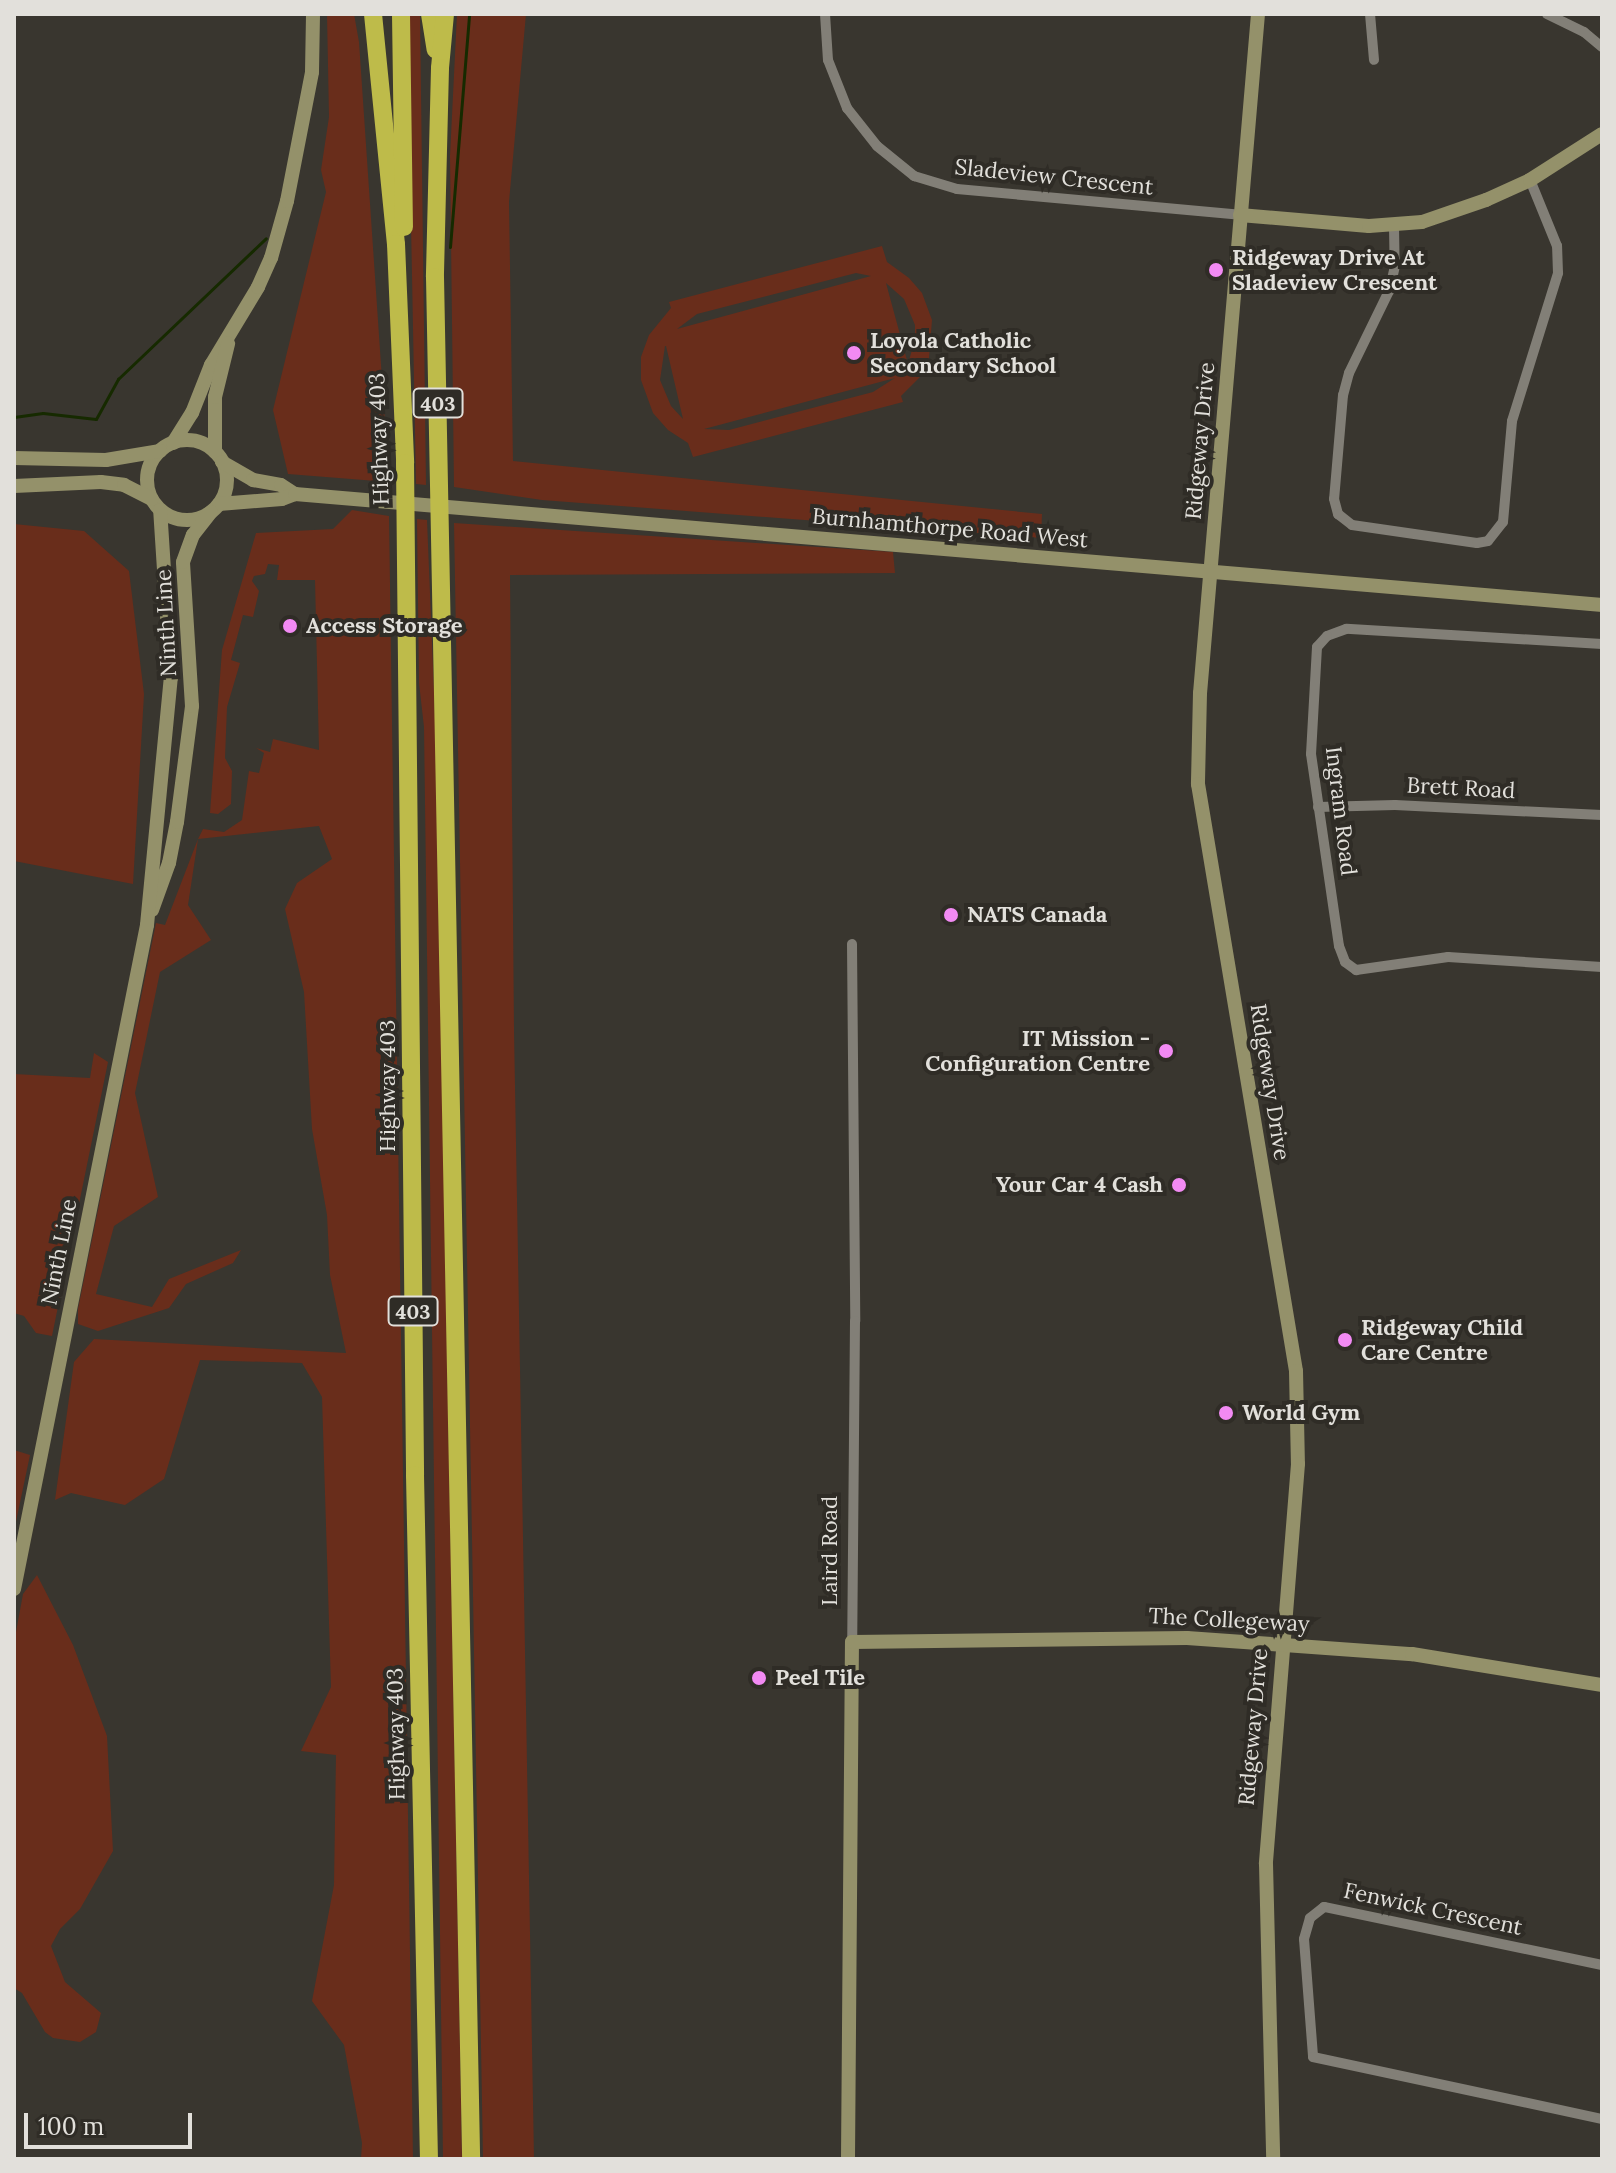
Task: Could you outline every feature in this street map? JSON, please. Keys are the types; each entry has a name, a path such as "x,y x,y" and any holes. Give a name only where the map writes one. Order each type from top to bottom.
{"highway":[{"name":"Highway 403","path":"373,14 396,244 405,463 415,1491 429,2159"},
{"path":"396,244 405,226 401,14"},
{"path":"430,14 440,68"},
{"name":"403","path":"445,14 440,68 435,277 471,2159"}],"main road":[{"path":"14,458 106,460 160,451 173,443 192,413 211,365 229,339 271,258 287,201 312,72 313,14"},
{"name":"Ridgeway Drive","path":"1258,14 1209,572 1200,693 1198,784 1296,1371 1298,1464 1266,1864 1273,2159"},
{"path":"1240,215 1394,227 1457,212 1530,180 1555,160 1602,134"},
{"path":"14,486 101,482 124,485 185,520 215,508 227,484 218,457 215,397 229,339"},
{"path":"173,443 195,441 218,457"},
{"path":"156,504 148,473 160,451"},
{"name":"Burnhamthorpe Road West","path":"218,457 253,480 281,485 295,494"},
{"name":"Burnhamthorpe Road West","path":"215,508 282,499 295,494 1602,605"},
{"name":"Ninth Line","path":"14,1589 147,925 171,678 156,504"},
{"name":"Ninth Line","path":"147,925 169,863 192,706 183,562 193,535 215,508"},
{"name":"The Collegeway","path":"852,1642 1187,1638 1412,1654 1602,1685"},
{"name":"Laird Road","path":"848,2159 852,1642"}],"street":[{"name":"Sladeview Crescent","path":"825,14 828,60 847,108 877,146 914,176 957,189 1240,215"},
{"path":"1370,14 1374,60"},
{"path":"1547,14 1584,32 1602,47"},
{"path":"1394,227 1395,266 1389,291 1349,373 1343,395 1334,499 1338,514 1352,525 1477,543 1488,541 1503,522 1510,429 1558,273 1557,246 1530,180"},
{"name":"Ingram Road","path":"1602,644 1346,629 1327,636 1317,647 1312,736 1318,807 1339,946 1345,962 1356,970 1448,957 1602,967"},
{"name":"Brett Road","path":"1318,807 1395,805 1602,815"},
{"name":"Laird Road","path":"852,944 855,1305 852,1642"},
{"name":"Fenwick Crescent","path":"1602,1965 1324,1907 1310,1918 1304,1939 1313,2057 1602,2119"}],"shaded area":[{"path":"327,14 354,14 359,42 389,482 288,474 273,410 326,192 321,170 329,117"},
{"path":"407,14 420,14 426,485 416,484"},
{"path":"457,14 526,14 509,202 513,461 1042,514 1041,538 542,500 454,487 450,156"},
{"path":"882,246 887,262 909,278 922,293 932,320 929,358 921,376 901,396 903,402 693,457 688,443 668,430 653,413 641,380 641,357 649,335 671,308 669,302","holes":["856,273 871,276 677,329 697,314","886,283 904,299 915,325 915,339 908,364","666,346 683,419 671,406 660,380","895,378 873,392 729,430 704,429"]},
{"path":"352,510 389,516 413,2159 361,2159 362,2143 344,2045 312,2001 334,1885 336,1755 301,1751 331,1687 322,1397 302,1363 200,1360 164,1479 125,1505 71,1493 55,1500 74,1362 94,1339 346,1353 330,1275 327,1215 312,1129 304,992 285,909 297,883 332,859 319,826 198,839 203,829 224,832 242,820 249,771 259,773 264,753 256,748 270,752 273,739 319,750 315,580 277,580 279,565 268,564 265,574 254,576 252,581 259,591 253,617 243,615 231,660 240,663 227,707 225,758 232,771 231,804 218,814 210,813 222,650 256,533 333,529"},
{"path":"417,519 427,520 436,741 462,2159 443,2159 424,727 419,683"},
{"path":"454,523 893,552 895,573 510,575 514,1030 534,2159 483,2159"},
{"path":"14,524 84,531 129,571 144,694 133,884 14,861"},
{"path":"198,839 188,905 211,940 160,972 135,1093 158,1197 114,1226 96,1294 152,1307 169,1279 241,1250 233,1263 186,1284 169,1308 98,1331 78,1324 78,1309 156,923 165,925"},
{"path":"94,1053 108,1062 52,1336 36,1333 24,1316 14,1313 14,1074 90,1078"},
{"path":"14,1450 30,1455 14,1531"},
{"path":"37,1575 73,1645 107,1736 113,1851 80,1909 60,1929 51,1946 65,1982 101,2013 96,2032 80,2042 53,2038 45,2032 22,1993 14,1988 14,1643 23,1594"}],"waterway":[{"path":"450,247 469,14"},
{"path":"14,417 43,413 96,419 118,379 266,238"}],"place":[{"name":"Ridgeway Drive At Sladeview Crescent","path":"1216,270"},
{"name":"Loyola Catholic Secondary School","path":"854,353"},
{"name":"Access Storage","path":"290,626"},
{"name":"NATS Canada","path":"951,915"},
{"name":"IT Mission - Configuration Centre","path":"1166,1051"},
{"name":"Your Car 4 Cash","path":"1179,1185"},
{"name":"Ridgeway Child Care Centre","path":"1345,1340"},
{"name":"World Gym","path":"1226,1413"},
{"name":"Peel Tile","path":"759,1678"}]}
